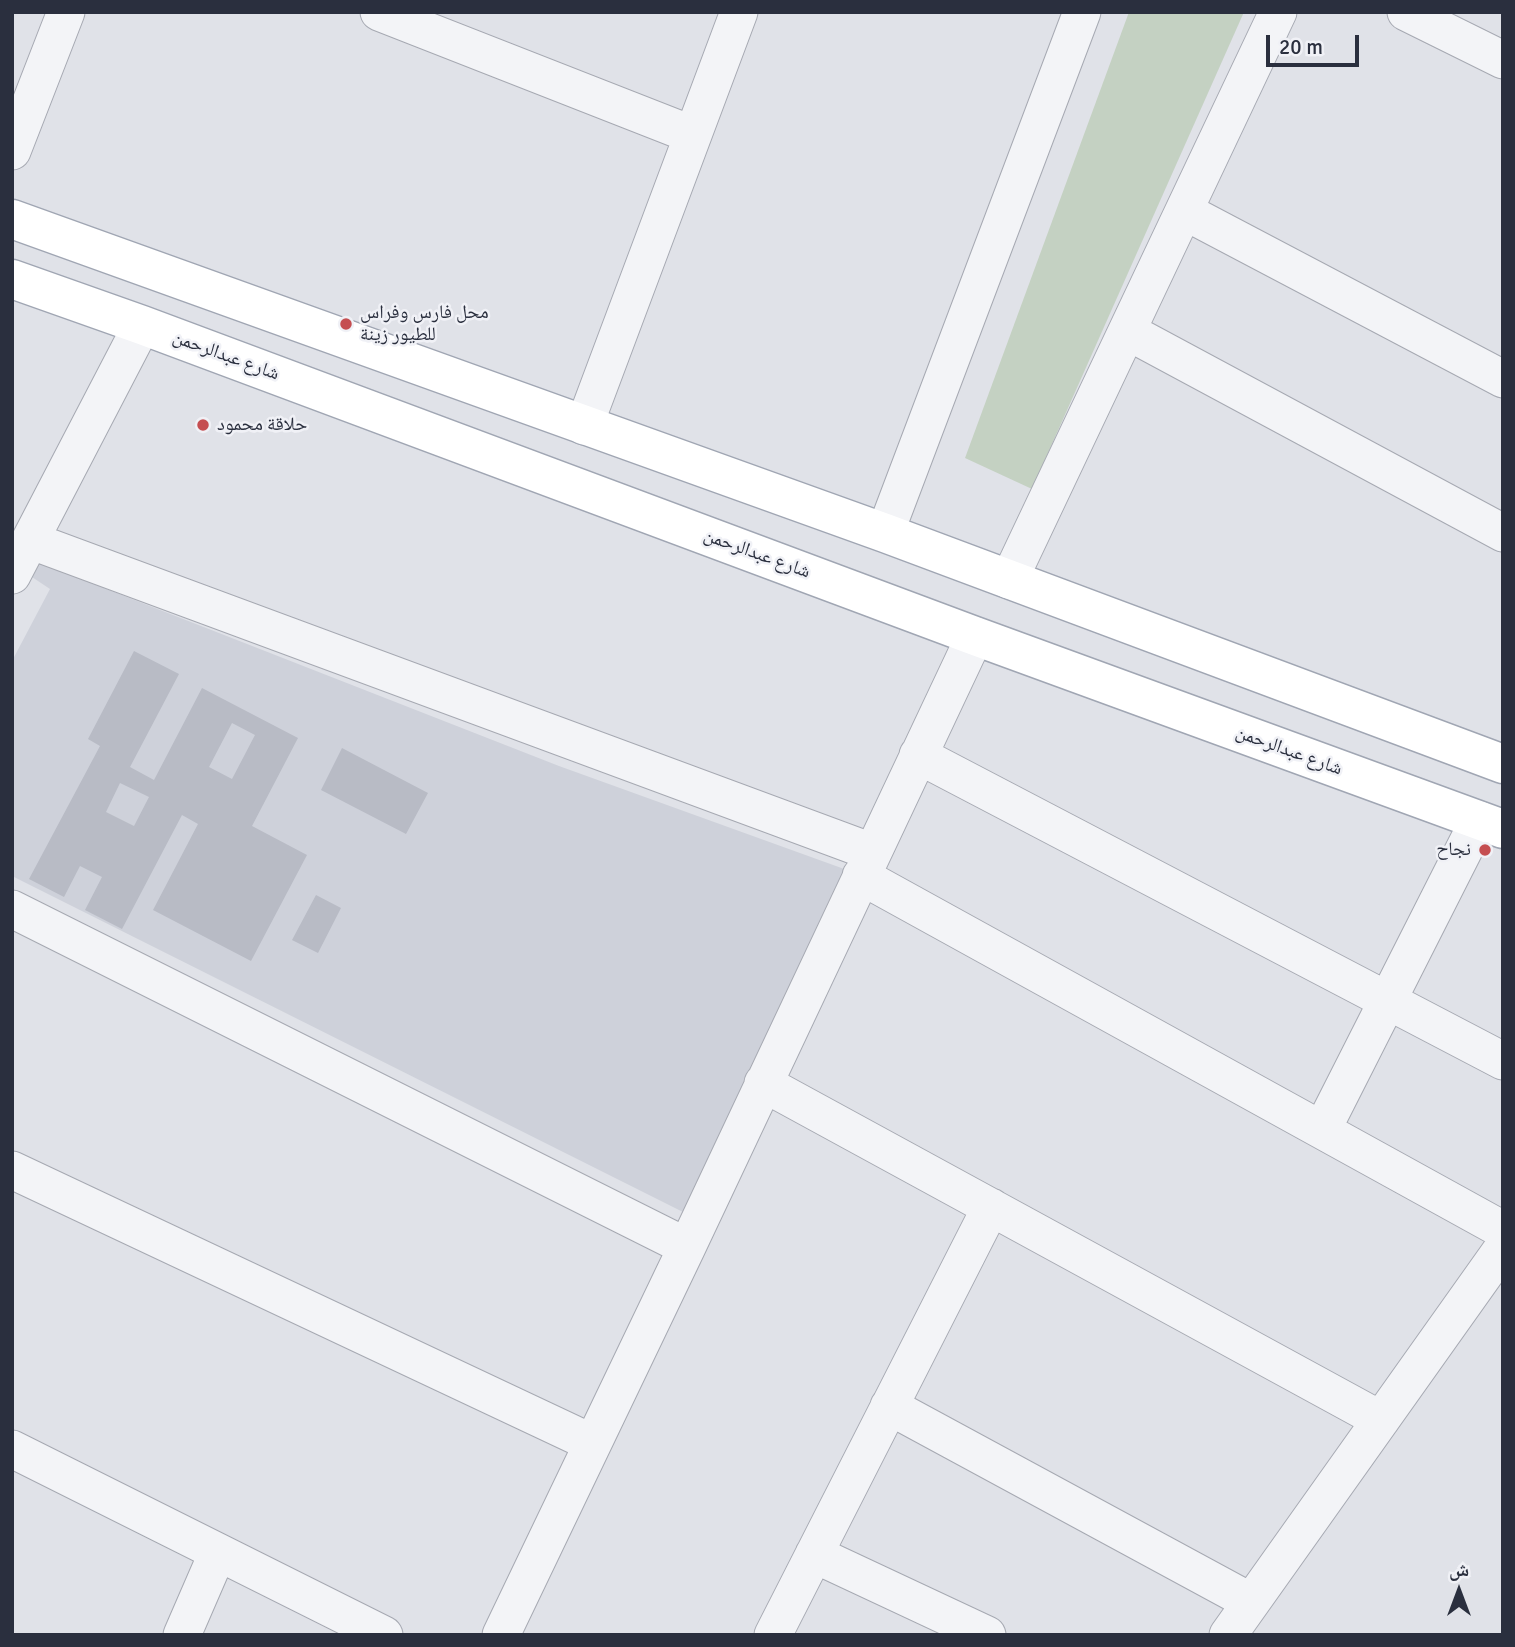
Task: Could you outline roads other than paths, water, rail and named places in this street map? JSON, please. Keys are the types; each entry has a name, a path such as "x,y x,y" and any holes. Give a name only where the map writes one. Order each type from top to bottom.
{"main road":[{"path":"12,219 885,533 1502,764"},
{"name":"شارع عبدالرحمن","path":"12,279 1491,824"}],"street":[{"path":"12,151 66,12"},
{"path":"379,12 693,135"},
{"path":"584,426 739,12"},
{"path":"885,533 1082,12"},
{"path":"1009,580 1278,12"},
{"path":"1406,12 1503,60"},
{"path":"1184,211 1503,379"},
{"path":"12,575 142,325"},
{"path":"1127,331 1503,533"},
{"path":"32,541 866,864 1322,1130 1503,1230"},
{"path":"501,1635 975,636"},
{"path":"918,755 1503,1061"},
{"path":"1322,1130 1388,1000 1491,824"},
{"path":"12,909 687,1247"},
{"path":"763,1083 1381,1420"},
{"path":"12,1170 592,1443"},
{"path":"773,1635 991,1207"},
{"path":"1228,1635 1503,1248"},
{"path":"889,1406 1251,1602"},
{"path":"12,1449 384,1635"},
{"path":"182,1635 218,1552"},
{"path":"814,1554 987,1635"}],"place":[{"name":"محل فارس وفراس للطيور زينة","path":"346,324"},
{"name":"حلاقة محمود","path":"203,425"},
{"name":"نجاح","path":"1485,850"}]}
